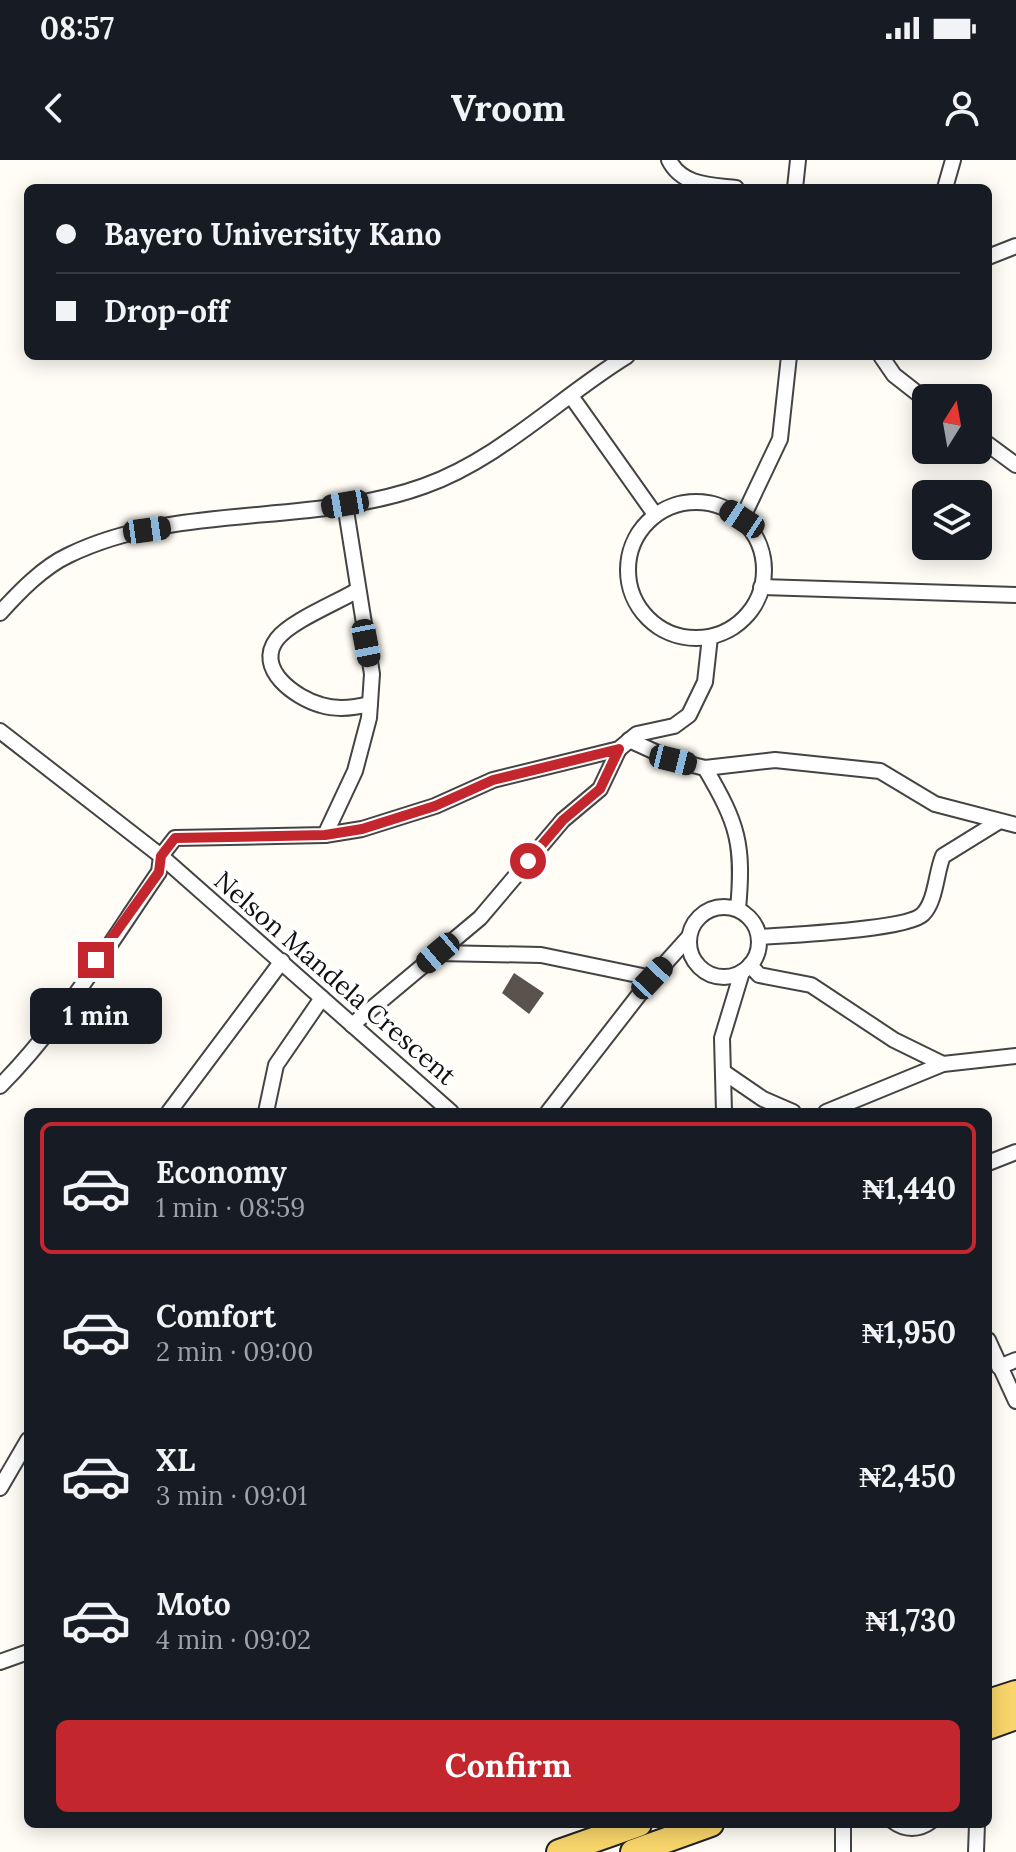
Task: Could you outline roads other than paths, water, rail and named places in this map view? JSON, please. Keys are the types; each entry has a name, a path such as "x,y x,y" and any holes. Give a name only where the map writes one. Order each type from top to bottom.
{"main road":[{"path":"992,1701 1016,1693"},
{"path":"992,1726 1016,1717"},
{"path":"559,1852 628,1828"},
{"path":"633,1852 700,1828"}],"street":[{"path":"669,160 682,177 699,184"},
{"path":"795,184 798,160"},
{"path":"946,184 953,160"},
{"path":"992,255 1016,246"},
{"path":"0,613 36,577 66,556 101,542 147,530 345,504 425,486 470,464 571,396 588,379 620,360"},
{"path":"742,519 780,439 789,360"},
{"path":"884,360 894,375 912,389"},
{"path":"571,396 654,513"},
{"path":"992,447 1016,465"},
{"path":"703,502 724,507 742,519 755,536 763,556 761,587 747,616 730,629 710,637 688,638 668,632 649,621 636,604 628,584 627,562 633,542 654,513 681,503 703,502"},
{"path":"325,835 355,771 370,704 372,674 356,591 345,504"},
{"path":"761,587 1016,595"},
{"path":"356,591 289,628 275,640 272,659 275,674 284,686 322,706 349,709 370,704"},
{"path":"0,1086 33,1051 159,872 161,856 175,838 197,835 325,835 362,829 435,806 493,780 624,744 646,731 674,726 689,715 705,682 710,637"},
{"name":"Nelson Mandela Crescent","path":"0,731 161,856 446,1108"},
{"path":"624,744 705,768 775,760 880,771 935,804 1016,825"},
{"path":"352,1025 480,918 563,820 600,789 624,744"},
{"path":"705,768 735,822 741,848 738,909"},
{"path":"759,937 841,931 915,919 926,910 943,856 998,822"},
{"path":"551,1108 652,978 688,938 697,918 705,911 727,907 738,909 754,924 759,937 756,956 746,969 722,1038 724,1108"},
{"path":"688,938 689,950 700,969 720,977 746,969 759,975 811,985 894,1040 943,1064"},
{"path":"438,953 541,955 652,978"},
{"path":"172,1108 282,961"},
{"path":"267,1108 276,1065 322,998"},
{"path":"836,1108 943,1064 1016,1056"},
{"path":"725,1073 763,1099 784,1108"},
{"path":"992,1161 1016,1152"},
{"path":"992,1350 1016,1401"},
{"path":"999,1367 1016,1360"},
{"path":"0,1488 24,1447"},
{"path":"0,1662 24,1653"},
{"path":"843,1828 843,1852"},
{"path":"976,1852 977,1828"}],"lane":[{"path":"900,1828 910,1832 928,1828"}]}
